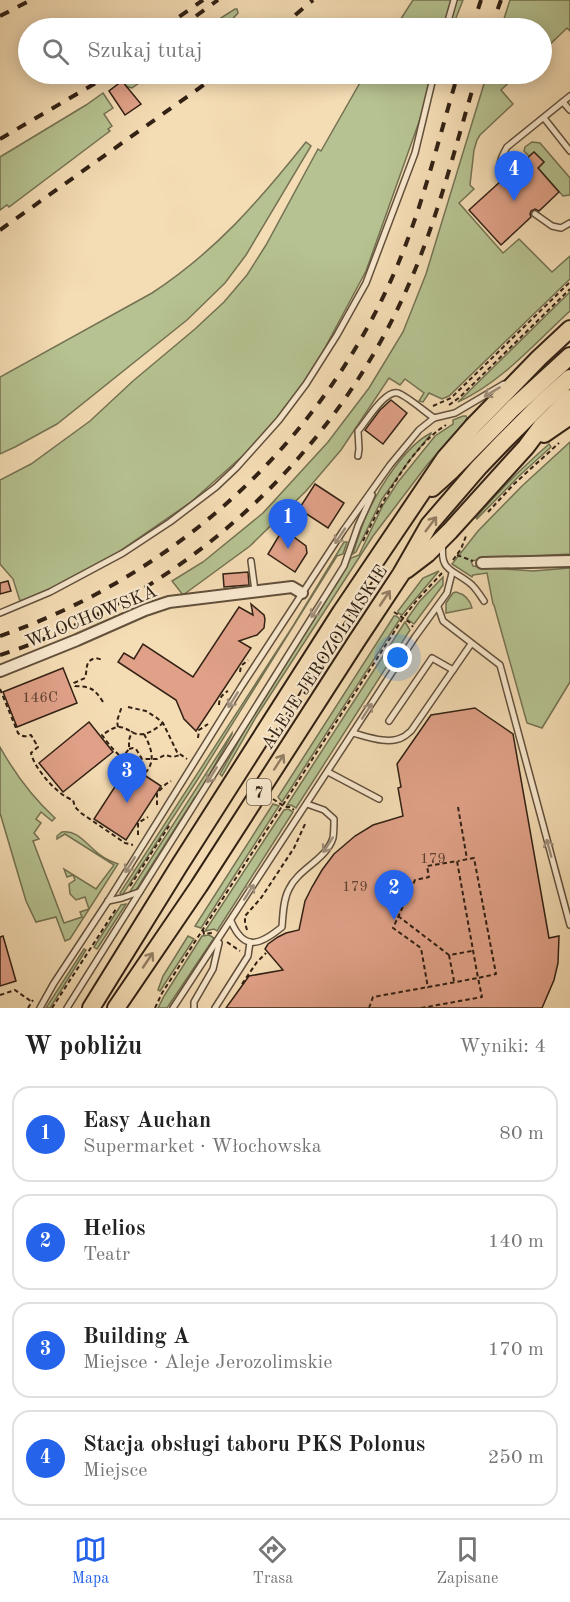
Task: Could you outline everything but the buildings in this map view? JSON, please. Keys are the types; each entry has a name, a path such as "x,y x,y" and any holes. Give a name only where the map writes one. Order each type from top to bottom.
{"main road":[{"name":"ALEJE JEROZOLIMSKIE","path":"91,1008 341,612 453,447 570,329"},
{"name":"ALEJE JEROZOLIMSKIE","path":"419,498 452,470 513,408 570,356"},
{"name":"ALEJE JEROZOLIMSKIE","path":"116,1008 200,886 429,525 466,481 524,420 570,378"},
{"name":"7","path":"400,574 427,554 445,536 526,447 541,426 570,398"},
{"path":"526,447 570,416"}],"street":[{"path":"482,563 570,561"},
{"name":"WŁOCHOWSKA","path":"0,671 145,610 170,602 292,587 302,593"}],"lane":[{"path":"449,18 454,0"},
{"path":"0,613 123,554 170,522 216,487 279,420 306,384 366,283 414,153 431,84"},
{"path":"505,178 499,165 501,156 507,147 570,96"},
{"path":"563,102 570,110"},
{"path":"544,118 570,152"},
{"path":"535,214 561,228 570,224"},
{"path":"40,1008 54,982 108,901 302,593 378,482 411,439 434,418 455,413 470,405 499,388 539,358"},
{"path":"358,456 358,431 390,393 397,392 434,418"},
{"path":"67,1008 344,566 358,526 378,482"},
{"path":"445,536 442,551 444,564 452,573 471,584 484,601"},
{"path":"251,561 255,591"},
{"path":"173,1008 415,637 447,593 452,573"},
{"path":"438,607 443,621 500,665 570,925"},
{"path":"353,733 386,740 402,738 411,730 471,644"},
{"path":"389,721 432,658 453,670"},
{"path":"328,772 379,799"},
{"path":"231,921 239,936 257,943 282,927 289,888 330,845 334,835 334,819 324,810 307,804"},
{"path":"108,901 139,892"},
{"path":"194,1008 213,969 220,938"},
{"path":"215,1008 248,956 250,942"}],"path":[{"path":"428,407 451,398 570,282"},
{"path":"482,519 514,484 563,439"},
{"path":"450,563 461,549 465,536"},
{"path":"457,555 482,563"},
{"path":"155,1008 162,993 404,618 417,600 442,574"},
{"path":"103,660 96,658 88,662 86,678 74,683 75,686 94,690 103,702"},
{"path":"0,689 18,733 26,737 31,735 38,747 31,753 34,764 64,797 73,800 75,807 81,813 124,843 133,845"},
{"path":"118,727 117,722 122,706"},
{"path":"128,707 153,714 163,723 173,746 189,761"},
{"path":"144,734 152,759 149,770 144,774 122,758 102,735 118,727 137,734 144,734 156,730 163,723"},
{"path":"116,765 129,749 132,731"},
{"path":"129,749 136,749 142,759 181,755"},
{"path":"157,807 157,793 176,778"},
{"path":"273,799 301,814"},
{"path":"458,807 467,859"},
{"path":"138,838 138,823 152,816"},
{"path":"248,932 245,923 246,916 261,898 294,848 307,820"},
{"path":"369,1008 373,998 428,988 496,974 474,858 427,866 429,877 415,880 393,928 421,948 428,988"},
{"path":"421,1008 482,997 457,861"},
{"path":"398,916 449,955 455,982"},
{"path":"203,930 204,934 212,932 257,962 266,953"},
{"path":"449,955 473,951"},
{"path":"0,995 15,990 32,1002"}],"green space":[{"path":"413,0 463,0 456,18 401,18"},
{"path":"510,0 570,0 570,31 567,28 552,42 552,18 504,18"},
{"path":"237,9 238,13 233,18 221,18"},
{"path":"124,84 138,84 132,88"},
{"path":"359,84 432,84 366,271 303,389 257,443 191,502 117,553 44,593 20,601 13,579 0,564 0,480 31,464 90,421 224,302 247,275 266,245 318,149 321,151"},
{"path":"484,84 507,84 501,90 513,104 477,140 470,185 474,189 459,203 503,253 519,239 552,272 570,256 570,279 449,396 442,399 429,393 423,402 419,401 424,393 405,379 400,385 389,378 341,450 306,491 250,546 183,595 172,581 203,562 263,513 328,442 369,388 403,332 426,274"},
{"path":"103,93 113,108 104,114 112,126 108,129 110,131 9,207 7,205 0,210 0,157"},
{"path":"306,142 311,146 246,255 225,283 187,320 57,424 0,454 0,377 152,293 175,277 235,224"},
{"path":"532,142 540,143 570,178 570,195 563,196 538,168 544,162 534,152 529,156 524,151 525,147"},
{"path":"570,292 570,311 504,373 458,402"},
{"path":"463,416 467,418 464,423 427,465 373,536 256,717 222,776 220,774 254,714 351,558 359,555 383,505 398,482 435,436 453,424 453,420"},
{"path":"431,433 382,499 353,554 367,514 378,492 402,457"},
{"path":"570,442 570,554 471,561 473,566 489,568 533,571 570,568 570,682 542,728 527,723 493,604 487,573 472,577 452,564 478,531"},
{"path":"549,444 551,447 477,519 520,470"},
{"path":"344,542 347,542 343,554 337,556 196,782 121,895 120,893 293,626"},
{"path":"439,571 402,615 398,613 423,578"},
{"path":"443,577 443,585 414,624 407,619 419,602"},
{"path":"456,592 462,594 470,602 472,608 446,613 446,603"},
{"path":"394,616 400,619 282,802 278,797"},
{"path":"405,622 410,630 296,808 287,805"},
{"path":"232,733 197,797 136,890 129,893"},
{"path":"0,747 24,785 55,818 52,821 41,812 36,819 41,823 34,833 39,839 33,841 64,923 82,917 80,912 89,909 85,897 76,900 70,894 69,884 75,880 73,875 67,877 64,869 96,889 114,865 65,834 57,839 57,836 62,832 75,834 101,855 118,864 70,939 65,941 56,917 36,922 26,901 0,813"},
{"path":"273,804 279,806 201,928 195,926"},
{"path":"288,809 293,812 217,931 214,929 205,931 284,810"},
{"path":"126,904 97,949 94,947 121,905"},
{"path":"209,935 214,938 167,1008 158,1008 202,936"},
{"path":"188,936 194,939 160,991 158,990 163,976"},
{"path":"84,949 86,950 50,1008 46,1008"}],"railway":[{"path":"0,16 31,0"},
{"path":"177,18 203,0"},
{"path":"196,16 218,0"},
{"path":"292,18 313,0"},
{"path":"475,18 481,0"},
{"path":"495,18 501,0"},
{"path":"0,139 94,84"},
{"path":"0,230 205,84"},
{"path":"0,636 66,609 127,576 185,537 239,492 287,442 330,387 367,328 398,264 423,193 455,84"},
{"path":"0,655 65,630 128,598 186,560 240,516 290,467 334,414 373,355 405,293 427,240 474,84"}],"place":[{"name":"Stacja obsługi taboru PKS Polonus","path":"514,201"},
{"name":"Easy Auchan","path":"288,549"},
{"name":"Building A","path":"127,803"},
{"name":"Helios","path":"394,920"}]}
